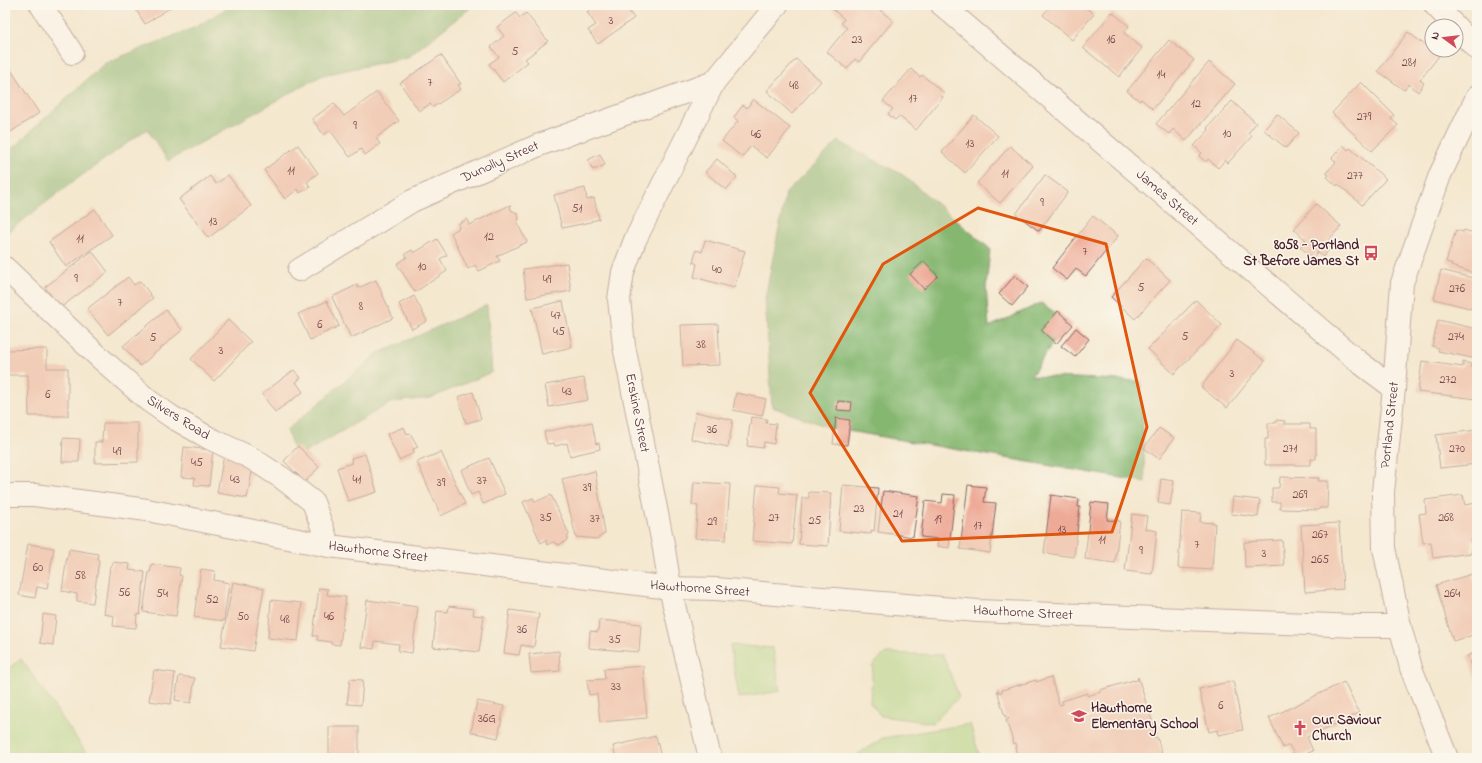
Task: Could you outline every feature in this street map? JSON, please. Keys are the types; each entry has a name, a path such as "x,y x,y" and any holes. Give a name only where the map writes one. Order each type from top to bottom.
{"street":[{"path":"41,5 72,53"},
{"name":"Erskine Street","path":"710,758 670,588 664,549 624,346 619,298 622,272 635,240 714,82 777,5"},
{"name":"James Street","path":"942,5 1340,347 1394,388"},
{"path":"1435,5 1448,18"},
{"path":"1464,35 1477,49"},
{"name":"Dunolly Street","path":"300,270 412,201 539,145 714,82"},
{"name":"Portland Street","path":"1446,758 1411,668 1400,626 1384,548 1383,492 1394,388 1402,283 1440,175 1477,97"},
{"name":"Silvers Road","path":"5,268 99,357 150,401 178,420 257,462 282,478 313,502 329,546"},
{"name":"Hawthorne Street","path":"5,495 34,496 147,510 329,546 670,588 716,589 978,611 1362,626 1400,626"}],"highlighted area":[{"path":"978,208 1106,244 1147,427 1112,532 902,541 810,393 883,264"}],"green space":[{"path":"232,5 474,5 408,57 323,75 168,161 147,129 74,181 5,234 5,155 105,63 196,27"},
{"path":"838,141 903,175 990,249 986,287 989,327 1041,303 1067,321 1031,376 1141,381 1145,482 831,428 772,407 765,298 786,193"},
{"path":"487,305 492,372 431,398 392,402 296,458 287,430 377,354"},
{"path":"730,645 773,648 780,691 739,698"},
{"path":"886,653 943,655 959,697 933,723 881,716 870,702 873,665"},
{"path":"21,659 90,758 5,758 5,671"},
{"path":"970,724 980,758 852,758 883,738"}],"building":[{"path":"133,5 174,5 145,24"},
{"path":"596,5 624,5 634,18 598,44 588,30 596,25 587,12"},
{"path":"828,5 874,5 893,21 859,62 855,59 847,69 827,52 847,28 841,23 844,19"},
{"path":"1051,5 1085,5 1084,6 1094,14 1072,40 1043,15"},
{"path":"1112,12 1129,26 1124,33 1142,48 1119,77 1083,48"},
{"path":"516,13 520,18 526,13 548,41 525,59 528,62 503,82 489,64 499,57 491,47 504,36 497,27"},
{"path":"1408,32 1424,44 1424,58 1437,58 1420,80 1424,83 1418,92 1409,84 1404,90 1378,71"},
{"path":"1169,40 1194,60 1153,109 1141,99 1140,101 1127,91"},
{"path":"441,55 461,84 458,85 461,89 433,107 430,104 419,111 400,83"},
{"path":"796,59 821,81 792,114 767,91"},
{"path":"5,61 39,113 5,136"},
{"path":"1209,62 1235,84 1186,141 1173,129 1169,134 1156,124"},
{"path":"911,69 920,77 922,75 944,93 941,96 943,97 916,130 899,116 895,120 888,114 893,109 883,101"},
{"path":"1361,82 1394,115 1391,119 1398,125 1372,151 1332,113"},
{"path":"377,92 399,121 376,138 380,144 365,155 361,149 350,157 330,130 324,135 312,119 334,103 344,116"},
{"path":"753,99 790,128 767,158 751,146 742,157 722,141 738,121 734,117 743,105 747,108"},
{"path":"1232,101 1256,123 1248,133 1252,136 1228,163 1225,160 1218,168 1208,159 1206,162 1199,156 1202,153 1194,146 1209,130 1207,128"},
{"path":"1277,114 1299,133 1286,148 1264,130"},
{"path":"974,115 998,136 965,173 942,152"},
{"path":"298,145 318,173 307,182 310,187 300,193 298,189 285,199 264,170"},
{"path":"1343,145 1348,150 1350,148 1386,179 1362,205 1338,184 1337,186 1327,177 1329,175 1326,173 1336,162 1332,158"},
{"path":"1010,146 1033,166 1000,203 977,183"},
{"path":"600,154 605,165 593,170 588,160"},
{"path":"717,159 737,177 726,190 705,172"},
{"path":"228,175 251,206 208,238 179,199 210,176 216,184"},
{"path":"1045,175 1068,192 1039,231 1016,214"},
{"path":"585,188 587,200 594,198 599,219 562,228 554,195"},
{"path":"1316,204 1341,226 1327,242 1332,246 1323,257 1317,252 1313,258 1300,247 1306,240 1294,229"},
{"path":"510,205 511,210 517,213 519,218 517,223 527,242 497,256 500,261 479,271 475,265 468,269 451,233 459,228 458,224 467,219 469,225"},
{"path":"95,209 112,235 66,267 49,242"},
{"path":"1093,216 1118,236 1086,276 1076,269 1067,280 1052,268"},
{"path":"1456,230 1463,232 1464,230 1477,234 1477,274 1451,266 1452,264 1446,262"},
{"path":"437,239 447,255 440,259 447,271 415,292 397,264 407,257 405,254 412,250 414,253"},
{"path":"705,240 745,251 734,288 694,277 697,264 693,262 696,250 702,252"},
{"path":"92,251 108,272 60,308 45,287"},
{"path":"1146,258 1170,280 1135,319 1111,297"},
{"path":"924,261 938,276 924,289 910,274"},
{"path":"567,263 571,291 527,298 523,269"},
{"path":"1441,270 1477,279 1477,310 1434,299"},
{"path":"1015,275 1028,287 1012,306 999,294"},
{"path":"128,277 134,285 140,281 153,298 108,335 87,309"},
{"path":"376,280 393,318 351,338 332,297 357,285 358,288"},
{"path":"414,296 427,321 412,329 399,304"},
{"path":"1196,300 1222,325 1174,374 1148,349"},
{"path":"327,301 339,326 310,340 298,314"},
{"path":"563,301 572,347 542,354 532,308"},
{"path":"166,310 182,330 140,366 123,346"},
{"path":"1058,311 1073,325 1056,344 1041,330"},
{"path":"228,320 251,342 214,381 191,359"},
{"path":"1438,320 1477,329 1477,359 1438,351 1439,348 1432,346"},
{"path":"718,324 720,365 683,366 681,325"},
{"path":"1076,328 1089,339 1075,357 1061,346"},
{"path":"1237,340 1265,361 1227,408 1201,387"},
{"path":"47,349 47,368 68,368 68,416 29,416 28,375 6,375 6,350"},
{"path":"1422,361 1463,367 1463,362 1471,364 1470,367 1477,368 1477,399 1418,392"},
{"path":"294,370 301,378 296,382 303,392 275,412 262,394"},
{"path":"584,378 588,400 549,407 545,385"},
{"path":"473,392 481,419 466,423 458,397"},
{"path":"736,393 766,399 762,416 733,410"},
{"path":"838,401 852,402 851,411 837,410"},
{"path":"696,412 733,420 728,447 691,439"},
{"path":"751,417 767,419 766,423 776,424 774,444 764,442 763,448 747,446"},
{"path":"836,418 850,420 847,445 833,444"},
{"path":"1276,420 1285,421 1284,424 1310,424 1310,429 1316,429 1316,459 1311,459 1311,465 1265,465 1265,439 1268,439 1268,423 1276,423"},
{"path":"592,422 596,444 599,443 600,449 570,456 567,443 555,446 554,443 547,444 544,432"},
{"path":"103,423 138,423 138,462 95,463 95,442 102,442"},
{"path":"404,427 407,434 410,433 418,447 413,449 414,453 399,460 387,434"},
{"path":"1159,428 1174,438 1159,459 1144,448"},
{"path":"1477,430 1477,464 1440,468 1436,435"},
{"path":"63,438 80,439 79,462 62,462"},
{"path":"298,446 319,467 305,482 284,461"},
{"path":"184,447 213,450 209,486 194,485 195,478 181,477"},
{"path":"441,452 465,504 441,516 417,462"},
{"path":"365,454 377,492 348,501 337,468 352,463 351,458"},
{"path":"224,455 253,467 247,498 217,493"},
{"path":"489,458 505,494 483,504 478,492 471,495 461,470"},
{"path":"595,471 605,533 597,539 576,537 562,479"},
{"path":"1280,477 1319,478 1318,481 1328,481 1327,508 1319,508 1319,510 1280,509 1280,502 1272,502 1272,488 1279,488"},
{"path":"1161,479 1174,481 1170,505 1158,503"},
{"path":"694,482 730,484 726,540 695,538 698,506 692,505"},
{"path":"757,485 780,487 779,493 797,495 792,544 752,541"},
{"path":"843,485 878,488 874,531 871,530 871,534 839,531"},
{"path":"968,485 986,487 984,502 996,503 990,553 960,549"},
{"path":"883,491 919,496 913,537 878,532"},
{"path":"809,492 831,493 828,546 799,544 802,498 809,498"},
{"path":"943,494 955,495 949,548 937,546 938,539 921,537 925,501 942,503"},
{"path":"551,495 569,534 566,541 559,545 553,542 547,545 546,540 541,543 523,502 533,498 535,502"},
{"path":"1051,495 1079,499 1078,507 1080,507 1074,557 1044,553"},
{"path":"1463,495 1465,505 1477,503 1477,540 1471,540 1472,553 1433,558 1431,542 1423,543 1419,514 1426,513 1425,500"},
{"path":"1233,497 1260,500 1258,517 1231,514"},
{"path":"1091,502 1109,504 1107,520 1120,521 1115,563 1085,559"},
{"path":"1182,512 1201,513 1200,522 1215,523 1212,570 1178,568"},
{"path":"1132,514 1147,516 1145,529 1157,531 1152,574 1125,571"},
{"path":"1339,523 1343,589 1305,592 1301,525"},
{"path":"1282,540 1284,566 1245,568 1244,542"},
{"path":"28,544 54,548 47,589 37,587 35,598 19,595"},
{"path":"69,549 98,554 97,560 99,560 93,603 77,601 77,594 62,591"},
{"path":"113,562 130,564 129,570 145,572 140,615 137,614 136,628 113,626 114,616 104,614 110,566 112,566"},
{"path":"152,564 180,568 179,575 182,576 176,616 143,612 149,572"},
{"path":"201,569 215,571 214,580 229,583 224,621 194,617"},
{"path":"1472,574 1475,585 1477,584 1477,634 1453,641 1436,585"},
{"path":"233,582 264,588 253,651 221,646"},
{"path":"319,588 328,589 327,595 346,597 340,645 317,640 318,636 313,636"},
{"path":"271,600 302,603 298,641 268,638"},
{"path":"367,600 418,607 412,653 398,651 399,644 375,641 374,649 361,647"},
{"path":"449,606 474,609 473,615 484,616 479,652 433,647 437,611 448,612"},
{"path":"510,610 539,614 534,647 521,645 519,655 504,653"},
{"path":"43,614 56,616 53,645 40,643"},
{"path":"599,620 641,624 639,652 589,648 590,631 598,632"},
{"path":"559,651 560,671 531,673 529,654"},
{"path":"1477,652 1477,682 1467,656"},
{"path":"643,666 647,718 600,722 597,694 589,695 587,680 605,679 604,669"},
{"path":"154,670 175,673 171,704 149,701"},
{"path":"179,676 195,678 191,703 175,700"},
{"name":"Hawthorne Elementary School","path":"1051,677 1059,705 1063,704 1062,701 1087,693 1087,696 1101,692 1100,690 1138,680 1138,677 1147,706 1145,707 1146,711 1149,710 1156,734 1153,735 1154,738 1157,737 1163,758 1018,758 1015,747 1017,747 1016,743 1014,744 1006,720 1009,719 1007,716 1005,717 997,690 999,690 999,693 1002,692 1002,690"},
{"path":"350,679 363,680 361,705 347,704"},
{"path":"1233,681 1243,730 1218,735 1217,730 1209,732 1199,689"},
{"name":"Our Saviour Church","path":"1344,682 1359,713 1307,737 1313,751 1296,758 1289,745 1283,748 1269,718"},
{"path":"477,701 504,706 498,738 471,732"},
{"path":"329,727 359,727 359,758 329,758"},
{"path":"656,736 661,758 616,758 613,746"}],"place":[{"name":"8058 - Portland St Before James St","path":"1371,253"},
{"name":"Hawthorne Elementary School","path":"1079,716"},
{"name":"Our Saviour Church","path":"1300,728"}]}
